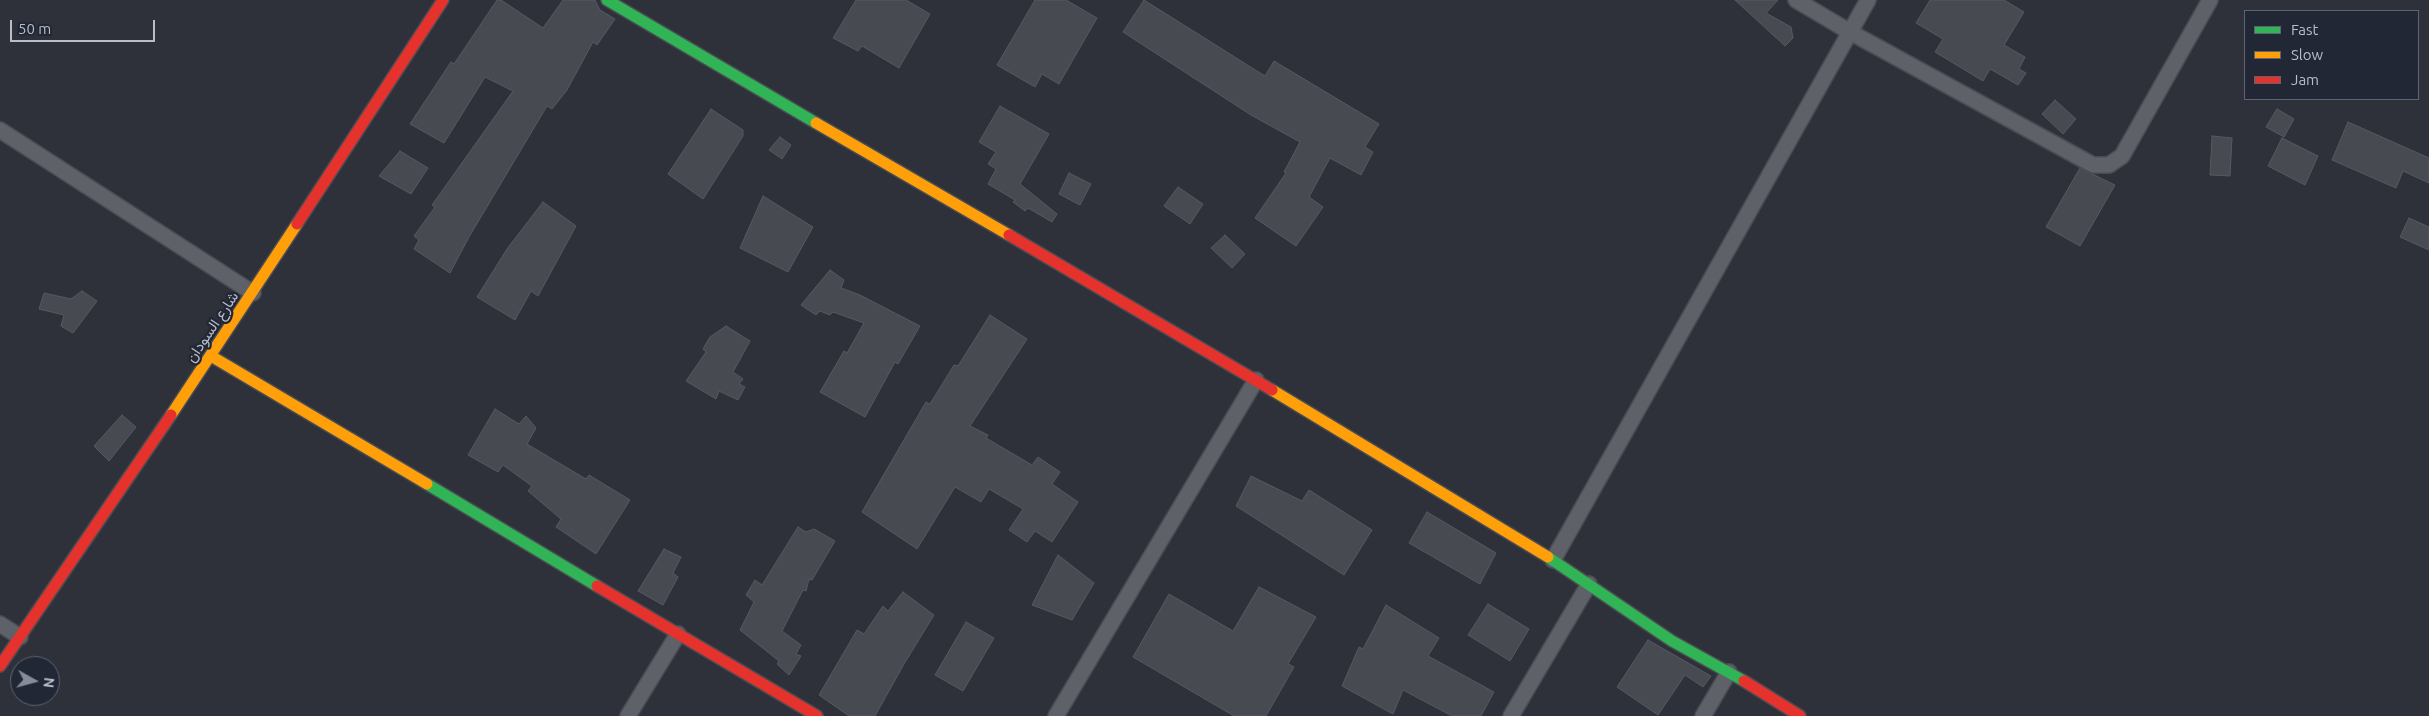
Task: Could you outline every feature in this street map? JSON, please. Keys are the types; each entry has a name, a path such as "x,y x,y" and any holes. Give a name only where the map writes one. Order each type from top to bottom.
{"street":[{"name":"شارع السودان","path":"0,666 253,293 443,0"},
{"path":"607,0 1256,380 1553,560 1672,641 1729,672 1800,716"},
{"path":"1796,0 1850,32 2093,165 2109,165 2122,156 2210,0"},
{"path":"1553,560 1868,0"},
{"path":"0,130 253,293"},
{"path":"211,356 817,716"},
{"path":"1056,716 1256,380"},
{"path":"1511,716 1589,584"},
{"path":"0,624 20,637"},
{"path":"628,716 678,634"},
{"path":"1703,716 1729,672"}],"building":[{"path":"497,0 501,0 543,28 563,0 595,0 600,10 615,19 597,45 593,42 567,90 552,109 547,106 469,237 450,273 414,249 419,240 414,236 435,207 432,205 513,91 485,77 444,143 410,124 451,62 454,64"},
{"path":"856,0 906,0 930,14 899,68 862,46 858,51 833,38"},
{"path":"1035,0 1066,0 1097,18 1059,84 1042,74 1035,87 997,65"},
{"path":"1144,0 1265,76 1274,61 1379,124 1365,147 1373,152 1361,175 1330,158 1309,197 1323,207 1296,246 1255,218 1286,173 1284,172 1300,142 1251,115 1123,32"},
{"path":"1735,0 1778,0 1766,13 1791,27 1793,38 1785,46"},
{"path":"1930,0 2004,0 2024,12 2004,45 2025,57 2019,69 2026,73 2018,85 1990,69 1983,81 1935,52 1943,39 1916,23"},
{"path":"2055,100 2076,119 2063,134 2042,114"},
{"path":"1000,106 1049,134 1020,184 1057,214 1052,222 1028,208 1025,211 1013,202 1015,200 988,184 996,169 988,164 996,152 979,142"},
{"path":"711,109 743,130 743,136 703,199 668,174"},
{"path":"2277,109 2294,119 2284,137 2266,127"},
{"path":"2348,122 2429,158 2429,183 2403,171 2396,188 2332,160"},
{"path":"2212,136 2232,138 2230,176 2210,175"},
{"path":"780,137 791,145 782,159 769,150"},
{"path":"2282,138 2318,156 2305,185 2268,166"},
{"path":"400,151 428,168 411,194 379,176"},
{"path":"2080,168 2115,185 2080,246 2046,227"},
{"path":"1069,173 1091,184 1080,205 1059,194"},
{"path":"1178,187 1203,204 1190,224 1164,206"},
{"path":"763,196 813,227 788,272 740,248"},
{"path":"543,202 576,226 538,296 531,291 515,320 477,297 507,249"},
{"path":"2409,218 2429,227 2429,250 2400,237"},
{"path":"1225,235 1245,254 1232,268 1211,248"},
{"path":"830,270 844,280 841,288 860,295 920,326 898,364 895,362 865,417 820,392 844,351 847,353 864,323 833,312 830,315 820,311 816,315 801,305"},
{"path":"82,291 97,301 73,333 61,326 64,315 39,309 44,293 71,299"},
{"path":"990,315 1027,339 970,426 988,435 986,438 1032,465 1038,457 1060,472 1052,484 1078,502 1052,542 1035,531 1027,542 1009,530 1023,509 989,489 981,502 955,487 917,549 862,512 926,402 930,404 954,365 958,366"},
{"path":"726,326 750,341 733,372 743,379 739,384 745,387 738,400 719,391 716,399 686,381 706,352 703,349 710,337"},
{"path":"495,409 519,424 526,416 536,428 527,444 586,479 589,475 630,500 596,554 556,527 561,519 528,491 532,486 503,465 498,472 468,455"},
{"path":"122,415 136,427 109,461 94,446"},
{"path":"1251,476 1302,501 1309,490 1372,530 1344,575 1236,506"},
{"path":"1427,512 1496,553 1480,584 1409,543"},
{"path":"798,527 806,532 814,529 835,541 812,580 809,579 806,591 803,590 782,631 801,645 796,654 801,656 789,675 777,664 779,661 740,630 754,602 746,595 755,580 762,585"},
{"path":"664,549 681,557 673,573 678,577 663,605 638,591"},
{"path":"1058,555 1094,583 1072,620 1032,605"},
{"path":"1259,587 1316,617 1288,664 1294,667 1266,716 1234,716 1133,657 1169,594 1233,631"},
{"path":"903,592 934,615 875,716 849,716 819,695 857,630 864,634 883,606 888,611"},
{"path":"1488,604 1529,629 1510,661 1468,635"},
{"path":"1386,605 1439,638 1428,656 1494,692 1481,716 1452,716 1403,690 1393,714 1342,686 1359,647 1363,649"},
{"path":"966,622 994,638 963,691 935,675"},
{"path":"1648,640 1711,676 1703,687 1685,675 1658,715 1617,687"}],"traffic: fast":[{"path":"607,0 816,123"},
{"path":"427,484 597,586"},
{"path":"1548,557 1672,641 1744,681"}],"traffic: slow":[{"path":"816,123 1009,235"},
{"path":"171,415 297,224"},
{"path":"211,356 427,484"},
{"path":"1272,390 1548,557"}],"traffic: jam":[{"path":"297,224 443,0"},
{"path":"1009,235 1272,390"},
{"path":"0,666 171,415"},
{"path":"597,586 817,716"},
{"path":"1744,681 1800,716"}]}
